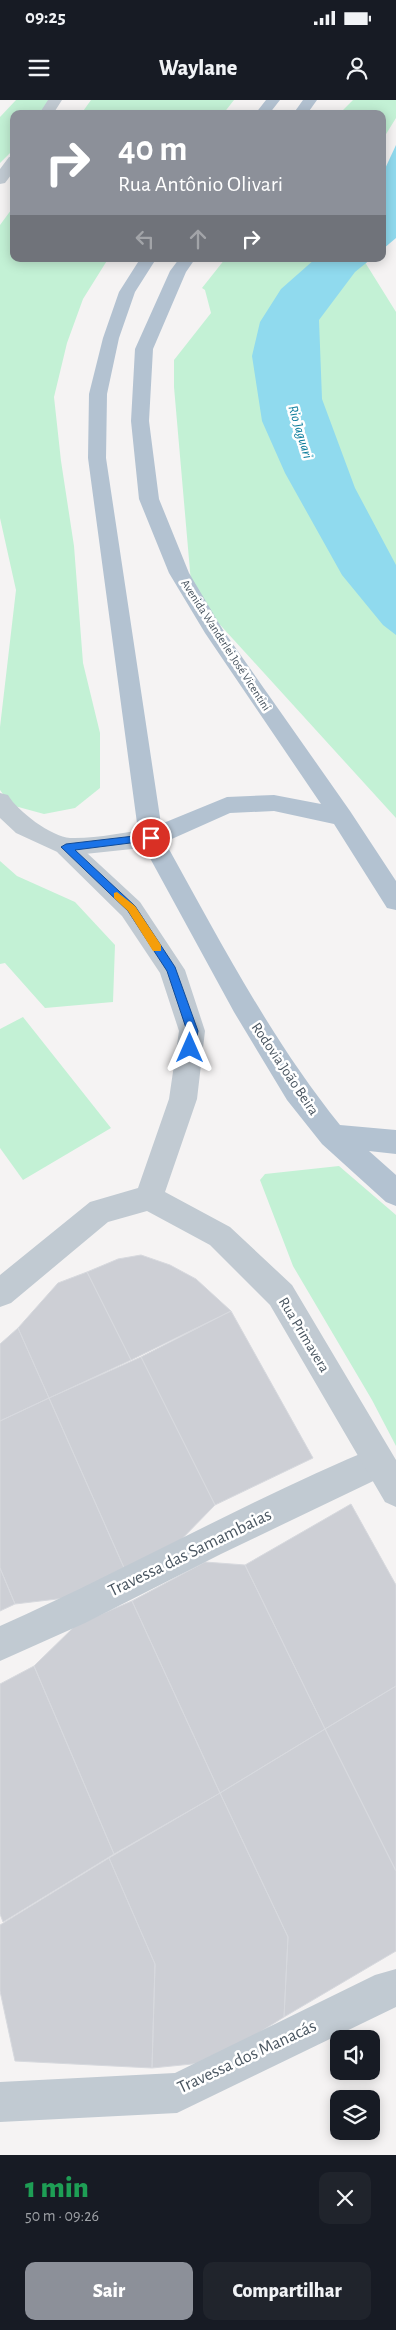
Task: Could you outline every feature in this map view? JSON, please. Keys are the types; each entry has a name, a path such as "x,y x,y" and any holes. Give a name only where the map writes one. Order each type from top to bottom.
{"main road":[{"path":"265,110 273,100"},
{"path":"146,262 127,292 111,338 98,394 97,458 151,838 226,805 274,802 342,817 396,901"},
{"name":"Avenida Wanderlei José Vicentini","path":"185,262 178,271 144,349 140,421 149,499 179,573 215,633 342,817"},
{"name":"Rodovia João Beira","path":"151,838 243,1005 297,1092 332,1136 396,1193"},
{"path":"332,1136 396,1142"}],"street":[{"path":"0,180 10,166"},
{"path":"0,801 3,807 24,827 66,847 131,909 172,970 192,1031 183,1099 149,1198 100,1211 0,1293"},
{"path":"66,847 151,838"},
{"name":"Rua Primavera","path":"149,1198 220,1236 281,1295 396,1491"},
{"name":"Travessa das Samambaias","path":"0,1644 73,1611 209,1542 379,1462"},
{"name":"Travessa dos Manacás","path":"0,2102 177,2093 389,1989 396,1988"}],"green space":[{"path":"16,100 55,100 48,110 10,110 10,153 0,163 0,117"},
{"path":"91,100 234,100 226,110 84,110"},
{"path":"353,100 396,100 396,118 386,134 386,110 343,110"},
{"path":"10,211 10,262 106,262 83,299 67,343 54,397 61,461 74,546 83,663 100,733 100,788 75,808 44,814 11,805 0,790 0,727 16,590 0,518 0,225"},
{"path":"223,262 365,262 396,312 396,818 192,594 174,387 174,360 211,313 205,290 202,288"},
{"path":"0,861 17,876 75,902 115,945 113,1002 45,1008 5,963 0,964"},
{"path":"23,1017 111,1128 23,1180 0,1148 0,1029"},
{"path":"339,1166 396,1215 396,1446 372,1400 293,1266 260,1180 265,1174"}],"water":[{"path":"396,145 396,238 386,246 386,167"},
{"name":"Rio Jaguari","path":"312,262 367,262 355,272 319,320 322,399 355,488 396,565 396,635 383,625 342,575 285,473 262,421 252,356 260,322 281,289"}],"building":[{"path":"141,1255 170,1265 196,1279 231,1311 131,1360 87,1272 118,1259"},
{"path":"87,1272 131,1360 49,1398 18,1328 58,1283"},
{"path":"231,1311 313,1458 215,1505 141,1357"},
{"path":"18,1328 49,1398 0,1421 0,1344"},
{"path":"141,1357 215,1505 175,1546 125,1570 49,1398"},
{"path":"49,1398 125,1570 74,1597 15,1604 0,1568 0,1421"},
{"path":"351,1504 396,1585 396,1686 325,1729 245,1565"},
{"path":"205,1562 245,1565 325,1729 220,1793 132,1601"},
{"path":"0,1568 15,1604 0,1611"},
{"path":"132,1601 220,1793 114,1854 34,1666 76,1625"},
{"path":"34,1666 114,1854 3,1922 0,1914 0,1684"},
{"path":"396,1686 396,1871 325,1729"},
{"path":"325,1729 396,1871 396,1951 284,2017 288,1937 220,1793"},
{"path":"220,1793 288,1937 284,2017 212,2062 152,2068 155,1964 109,1858"},
{"path":"109,1858 155,1964 152,2068 15,2061 0,1991 0,1925"}],"slow traffic":[{"path":"117,895 131,909 157,948"}],"route":[{"path":"151,838 66,847 131,909 172,970 192,1031 190,1048"}]}
